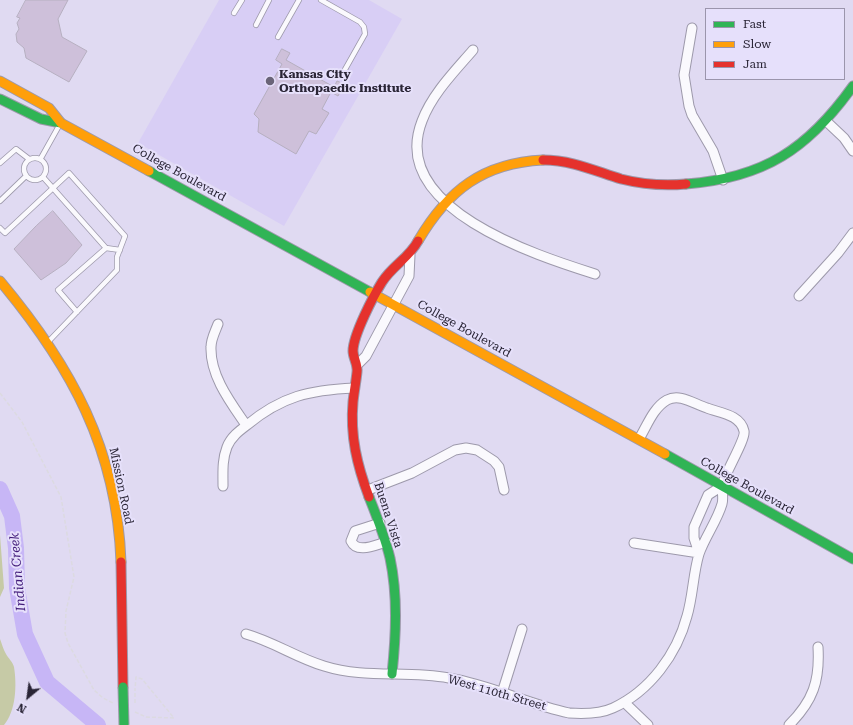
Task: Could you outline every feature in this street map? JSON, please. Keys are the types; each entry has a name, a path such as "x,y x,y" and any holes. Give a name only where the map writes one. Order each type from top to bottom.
{"main road":[{"name":"College Boulevard","path":"0,81 49,108 61,122"},
{"path":"410,255 432,218 445,202 478,176 513,164 536,160 572,162 618,178 668,186 685,186 723,180 747,173 776,160 801,144 826,121 853,86"},
{"name":"College Boulevard","path":"0,98 41,119 61,122 639,439 853,559"},
{"name":"Buena Vista","path":"392,674 396,612 394,591 386,542 360,469 354,446 352,426 357,365 352,351 359,329 376,295 393,267 410,255"},
{"name":"Mission Road","path":"0,281 25,309 48,341 81,399 94,426 108,473 120,537 124,725"}],"street":[{"path":"692,28 684,75 689,106 692,115 713,151 723,180"},
{"path":"473,50 440,90 428,109 419,131 418,157 421,170 433,189 445,202 492,233 512,244 595,274"},
{"path":"826,121 844,138 853,151"},
{"path":"799,296 838,253 853,233"},
{"path":"357,365 366,356 409,276 410,255"},
{"path":"218,324 211,347 215,369 228,398 246,425"},
{"path":"223,486 223,461 231,438 265,410 305,393 354,388"},
{"path":"639,439 657,408 667,400 676,398 686,399 708,409 726,414 737,420 744,431 743,442 727,469 722,486 723,504 699,553"},
{"path":"368,490 412,473 455,450 466,448 477,450 494,461 499,467 504,490"},
{"path":"699,553 694,538 694,527 708,495 722,486"},
{"path":"380,523 355,531 351,541 356,547 361,548 386,542"},
{"path":"634,543 699,553"},
{"name":"West 110th Street","path":"246,634 264,639 324,666 359,673 422,674 448,678 569,713 583,714 605,711 624,702 648,683 662,667 674,648 687,616 699,553"},
{"path":"502,693 522,629"},
{"path":"789,725 805,706 813,692 819,667 818,647"},
{"path":"624,702 648,725"}],"lane":[{"path":"234,13 242,0"},
{"path":"256,25 269,0"},
{"path":"278,37 300,0"},
{"path":"321,0 360,22 364,27 365,34 343,73"},
{"path":"41,158 61,122"},
{"path":"0,163 16,149 29,159 41,158"},
{"path":"26,176 36,180 43,177 47,167 41,158"},
{"path":"26,176 24,169 29,159"},
{"path":"0,228 4,233 70,173 124,236 116,270 48,341"},
{"path":"0,201 26,176"},
{"path":"43,177 106,248 120,250"},
{"path":"77,312 58,290 106,248"}],"path":[{"path":"0,393 22,422 61,497 74,577 65,623 68,643 94,690 103,698 117,704"},
{"path":"132,711 146,717 174,718 142,679 136,677 135,690"}],"shaded area":[{"name":"Kansas City Orthopaedic Institute","path":"219,0 369,0 402,19 284,226 138,143"}],"green space":[{"path":"0,535 4,588 0,597"},
{"path":"0,639 5,652 13,665 15,674 15,698 11,713 4,725 0,725"}],"building":[{"path":"26,0 68,0 58,19 62,37 87,51 69,82 26,58 24,48 17,42 16,34 19,29 17,23 20,18 17,17"},
{"path":"282,49 290,53 286,60 334,87 337,81 344,84 338,96 331,92 322,109 329,113 316,134 309,131 296,154 258,132 259,119 254,114 282,64 276,60"},
{"path":"53,211 82,245 66,263 41,280 14,249"}],"waterway":[{"name":"Indian Creek","path":"0,489 12,516 16,548 17,588 25,634 47,682 98,725"}],"traffic: fast":[{"path":"686,184 714,181 739,175 761,167 782,156 801,143 819,127 853,86"},
{"path":"0,99 41,119 61,123"},
{"path":"149,171 370,292"},
{"path":"665,454 853,559"},
{"path":"369,497 386,542 393,572 396,616 392,674"},
{"path":"123,687 124,725"}],"traffic: slow":[{"path":"0,81 49,108 61,123 149,171"},
{"path":"418,241 442,207 469,182 502,167 522,162 543,160"},
{"path":"0,281 48,345 68,377 86,411 100,446 110,482 118,521 121,562"},
{"path":"370,292 665,454"}],"traffic: jam":[{"path":"543,160 554,160 574,164 621,179 637,182 661,185 686,184"},
{"path":"369,497 355,450 352,415 357,369 353,354 354,344 364,315 382,282 410,252 418,241"},
{"path":"121,562 123,687"}],"place":[{"name":"Kansas City Orthopaedic Institute","path":"270,81"}]}
